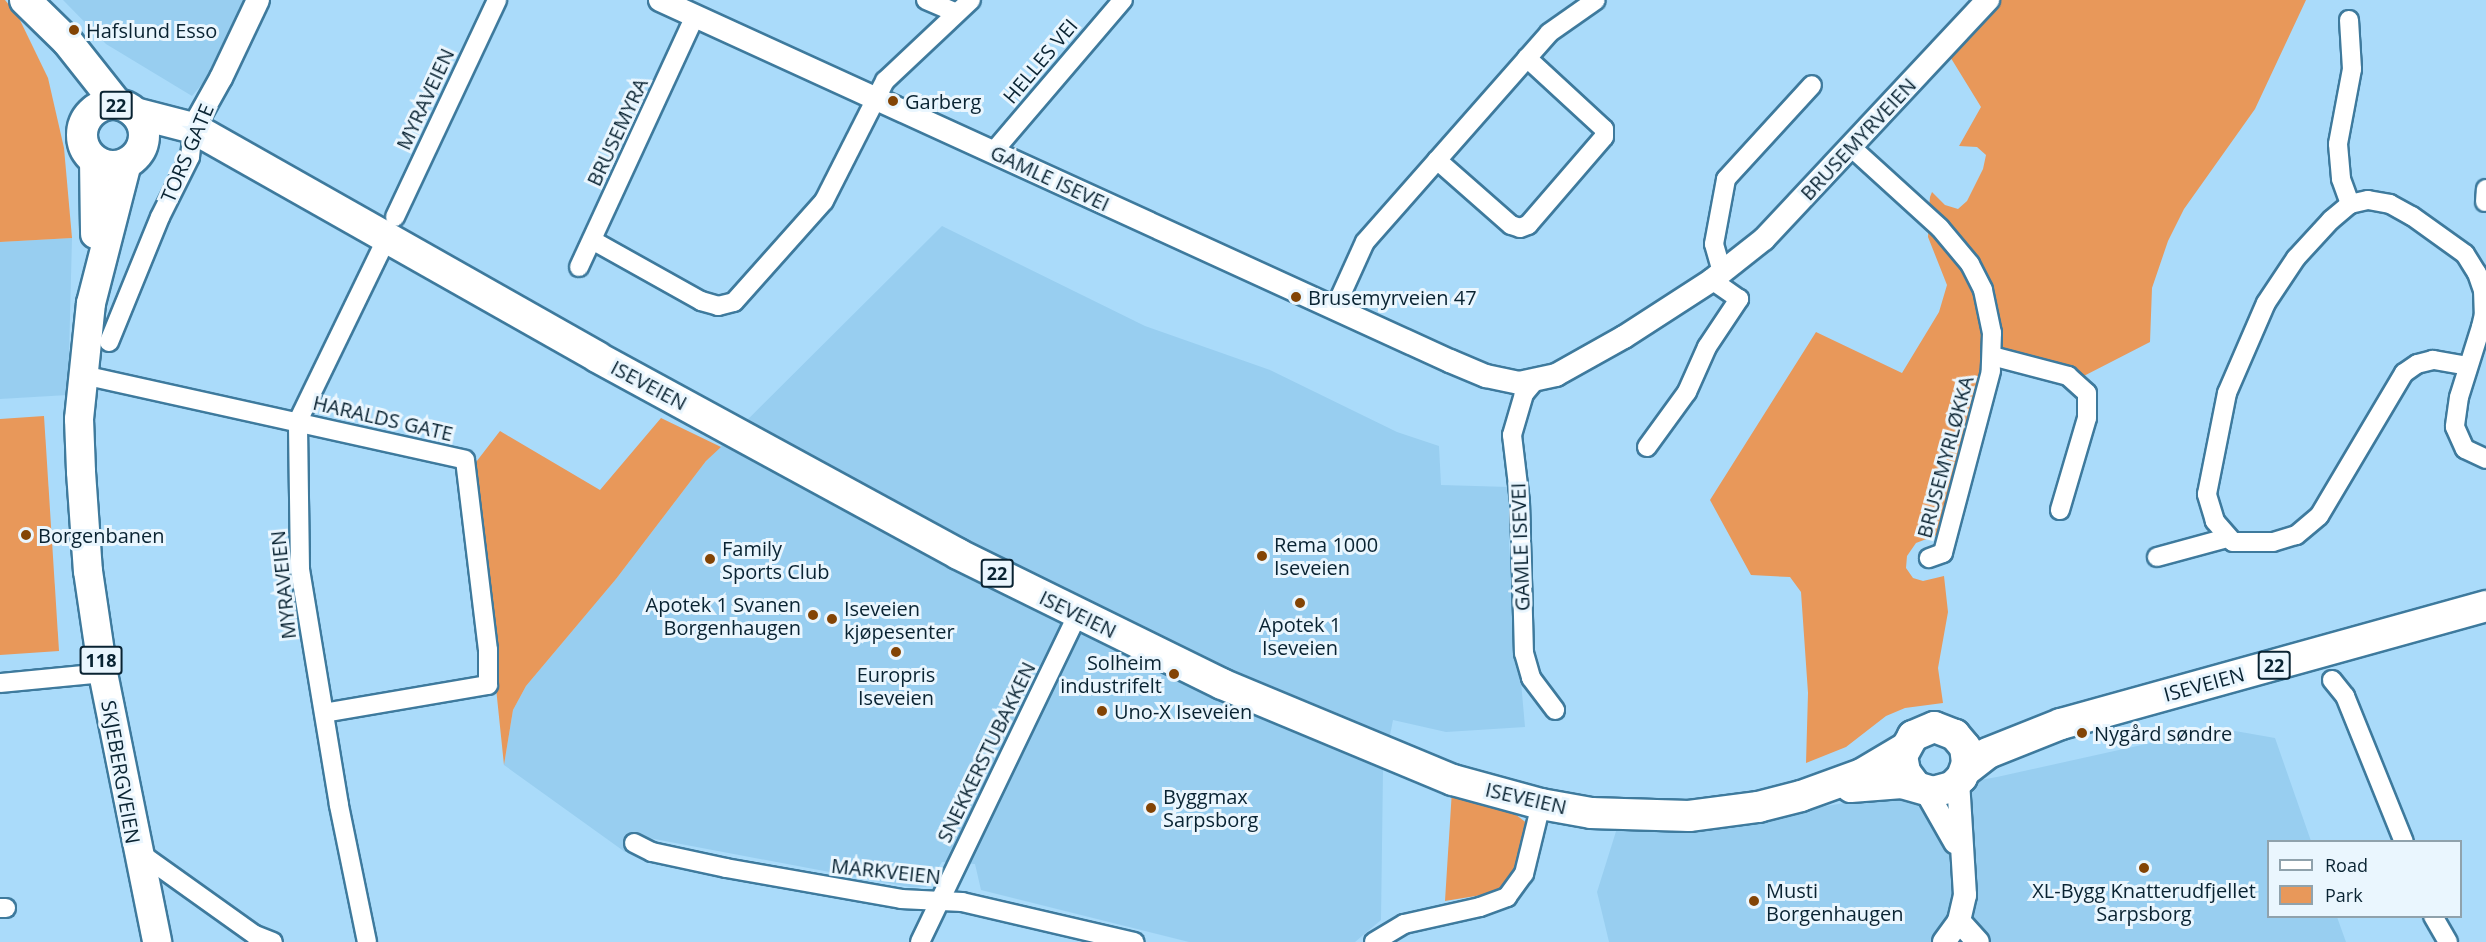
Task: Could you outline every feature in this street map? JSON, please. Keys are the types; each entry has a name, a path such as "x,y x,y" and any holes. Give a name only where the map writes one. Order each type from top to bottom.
{"highway":[{"name":"22","path":"33,8 67,41 126,109 144,138 132,158 110,166 94,159 83,143 84,124 97,109 126,109"},
{"path":"33,8 73,70 84,124"},
{"name":"ISEVEIEN","path":"126,109 248,161 391,228 958,554 1222,684 1378,752 1453,780 1541,804 1591,813 1665,818 1718,814 1801,796 1884,783 1920,787"},
{"name":"ISEVEIEN","path":"132,158 192,136"},
{"name":"ISEVEIEN","path":"1961,776 1988,753 2061,724 2486,606"},
{"name":"ISEVEIEN","path":"1955,735 1994,735 2061,724"},
{"name":"22","path":"1904,749 1913,736 1926,728 1941,728 1955,735"},
{"path":"1955,735 1967,755 1961,776"},
{"name":"ISEVEIEN","path":"1801,796 1862,774 1904,749"},
{"path":"1904,749 1903,764 1920,787"},
{"name":"22","path":"1920,787 1939,792 1961,776"}],"main road":[{"name":"SKJEBERGVEIEN","path":"95,278 132,158"},
{"name":"SKJEBERGVEIEN","path":"94,159 95,278 82,375 82,501 103,673 137,857 157,942"}],"street":[{"name":"TORS GATE","path":"109,342 160,217 190,158 192,136 258,0"},
{"name":"MYRAVEIEN","path":"367,942 324,713 300,562 298,421 497,0"},
{"name":"GAMLE ISEVEI","path":"660,0 1440,356 1486,376 1534,382"},
{"path":"926,0 956,13"},
{"path":"592,240 700,301 718,306 734,302 824,201 885,81 971,0"},
{"name":"HELLES VEI","path":"993,152 1123,0"},
{"path":"1335,308 1365,242 1561,22 1596,0"},
{"name":"BRUSEMYRVEIEN","path":"1534,382 1578,363 1717,276 1764,239 1988,0"},
{"name":"BRUSEMYRA","path":"579,267 695,16"},
{"path":"2349,20 2354,48 2338,144 2341,179 2350,204"},
{"path":"1437,160 1511,225 1520,228 1528,225 1604,137 1605,129 1527,58"},
{"path":"1647,447 1686,392 1707,347 1739,299 1717,276 1714,244 1726,179 1812,85"},
{"name":"BRUSEMYRLØKKA","path":"1851,147 1940,228 1970,264 1983,290 1992,334 1992,357 1943,554 1929,558"},
{"path":"2227,538 2211,512 2207,486 2221,413 2235,371 2280,279 2350,204 2367,200 2390,204 2412,216 2471,260 2481,282 2485,306 2457,406 2455,432 2465,449 2486,459"},
{"name":"BRUSEMYRLØKKA","path":"1992,357 2068,376 2087,393 2087,418 2060,510"},
{"path":"2157,557 2227,538 2240,543 2273,542 2305,530 2319,516 2398,379 2424,362 2468,366"},
{"name":"HARALDS GATE","path":"82,375 298,421 465,460 488,650 488,686 324,713"},
{"name":"GAMLE ISEVEI","path":"1534,382 1524,394 1512,435 1520,502 1524,653 1535,685 1555,710"},
{"name":"SNEKKERSTUBAKKEN","path":"920,942 1078,614"},
{"path":"0,683 103,673"},
{"path":"2332,680 2345,696 2403,840"},
{"path":"1944,942 1959,921 1966,883 1963,860 1961,776"},
{"path":"1920,787 1963,860"},
{"path":"1375,942 1404,924 1480,907 1507,897 1524,874 1541,804"},
{"name":"MARKVEIEN","path":"634,843 652,852 794,881 901,899 940,899 1134,942"},
{"path":"137,857 147,858 255,935 273,942"},
{"path":"2434,918 2448,942"},
{"path":"1959,921 1978,942"}],"shaded area":[{"path":"63,0 245,0 212,72 192,96 106,44"},
{"path":"942,226 1145,326 1270,370 1397,432 1439,446 1441,485 1509,487 1509,545 1525,727 1446,732 1393,720 1383,771 1381,920 1355,942 1189,942 981,890 975,864 942,862 926,887 909,887 649,838 625,852 504,765 513,710 526,686 616,579 706,461"},
{"path":"72,238 68,395 0,399 0,242"},
{"path":"2235,731 2275,738 2311,840 2267,840 2267,918 2337,918 2346,942 1609,942 1597,892 1618,825 1773,815 1997,777 2155,742"}],"green space":[{"path":"0,0 5,0 18,16 48,78 64,148 72,238 0,242"},
{"path":"2001,0 2306,0 2255,109 2184,209 2168,241 2152,288 2150,342 2076,380 1992,356 1942,533 1916,543 1907,556 1906,568 1913,578 1923,581 1944,576 1948,612 1938,668 1943,703 1905,708 1886,716 1846,747 1806,763 1808,693 1801,592 1790,577 1751,575 1710,500 1816,332 1902,373 1939,312 1947,285 1928,237 1929,218 1991,290 1985,272 1962,238 1929,208 1932,192 1945,205 1958,209 1967,201 1983,169 1986,155 1977,147 1959,146 1981,107 1949,55"},
{"name":"Borgenbanen","path":"44,416 59,651 0,655 0,419"},
{"path":"661,418 721,447 706,461 616,579 526,686 513,710 504,765 473,466 500,431 600,490"},
{"path":"1452,790 1502,804 1528,824 1520,867 1507,886 1494,893 1445,901"}],"place":[{"name":"Hafslund Esso","path":"74,30"},
{"name":"Garberg","path":"893,101"},
{"name":"Brusemyrveien 47","path":"1296,297"},
{"name":"Borgenbanen","path":"26,535"},
{"name":"Rema 1000 Iseveien","path":"1262,556"},
{"name":"Family Sports Club","path":"710,559"},
{"name":"Apotek 1 Iseveien","path":"1300,603"},
{"name":"Apotek 1 Svanen Borgenhaugen","path":"813,615"},
{"name":"Iseveien kjøpesenter","path":"832,619"},
{"name":"Europris Iseveien","path":"896,652"},
{"name":"Solheim industrifelt","path":"1174,674"},
{"name":"Uno-X Iseveien","path":"1102,711"},
{"name":"Nygård søndre","path":"2082,733"},
{"name":"Byggmax Sarpsborg","path":"1151,808"},
{"name":"XL-Bygg Knatterudfjellet Sarpsborg","path":"2144,868"},
{"name":"Musti Borgenhaugen","path":"1754,901"}]}
